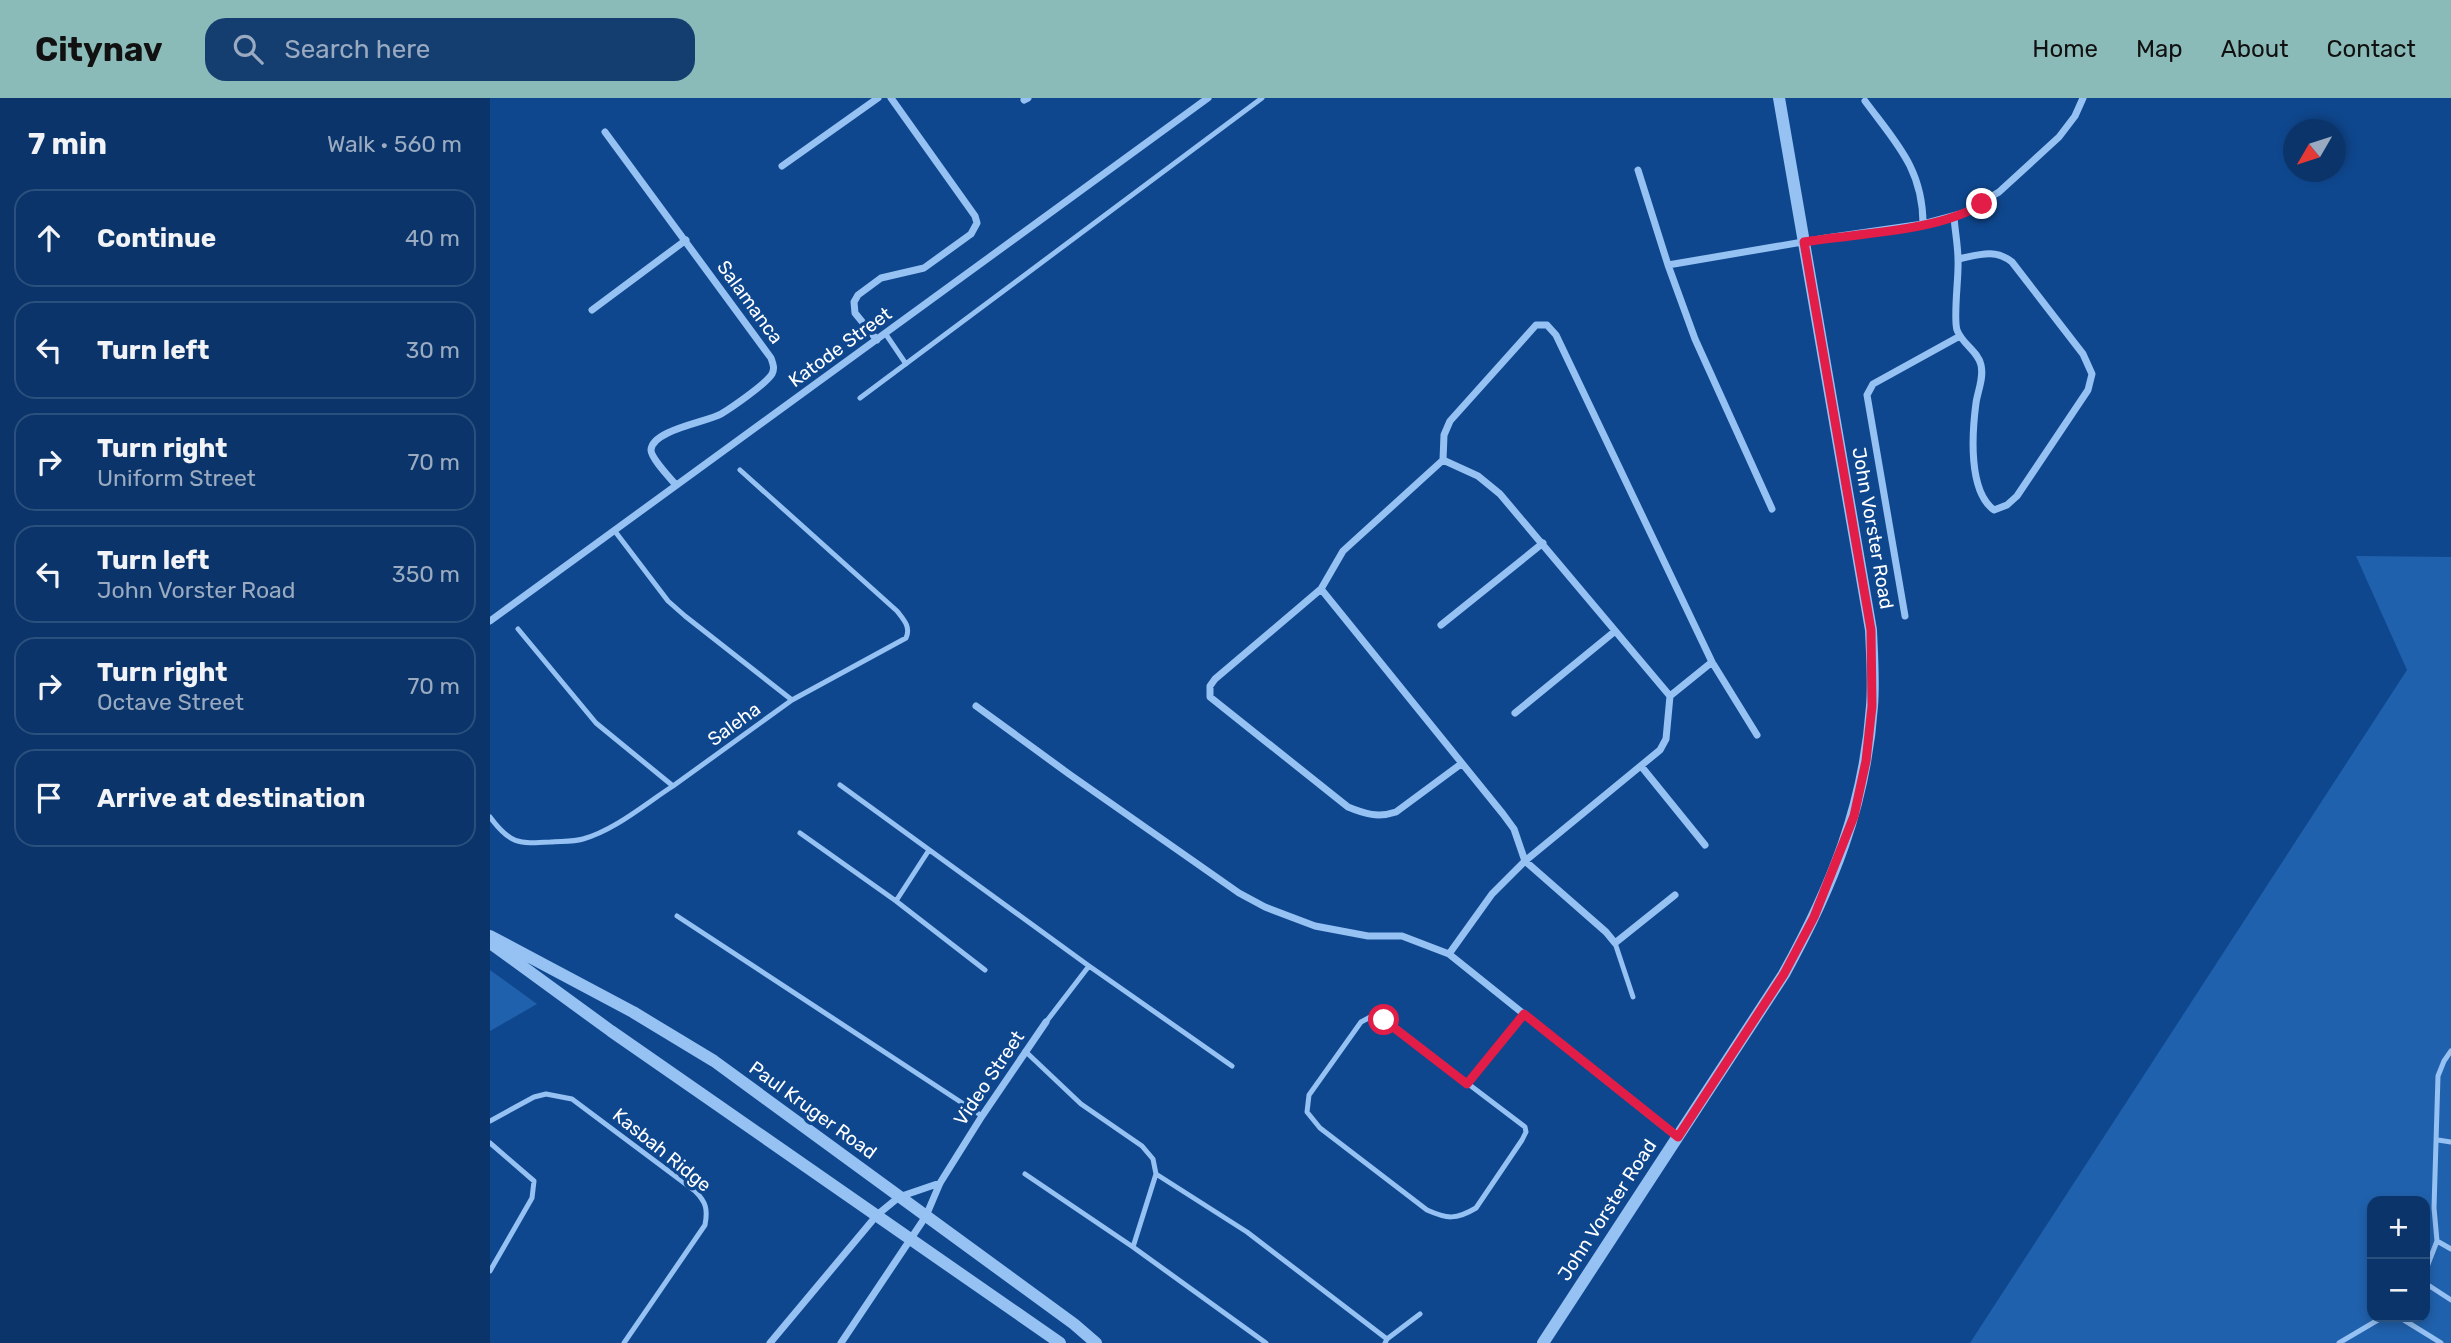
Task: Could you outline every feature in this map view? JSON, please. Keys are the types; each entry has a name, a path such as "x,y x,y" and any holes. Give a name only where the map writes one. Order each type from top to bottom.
{"street":[{"path":"782,166 878,98"},
{"path":"877,340 855,313 854,302 858,295 881,278 924,268 971,234 977,226 975,216 891,98"},
{"name":"Katode Street","path":"490,621 1208,98"},
{"name":"John Vorster Road","path":"1543,1343 1784,974 1814,917 1854,816 1866,761 1872,706 1871,630 1779,98"},
{"path":"1668,265 1923,225 1975,209 2059,137 2075,116 2082,98"},
{"path":"1865,102 1911,166 1923,201 1923,225"},
{"name":"Salamanca","path":"605,132 771,358 774,369 769,378 721,414 682,425 654,444 651,451 653,457 676,485"},
{"path":"1638,170 1695,339 1772,509"},
{"path":"1954,217 1958,259 1957,330 1981,363 1982,375 1976,402 1975,472 1987,505 1994,510 2001,509 2017,496 2088,390 2092,374 2083,354 2004,255 1993,253 1958,259"},
{"path":"592,310 686,240"},
{"path":"1461,764 1396,812 1383,816 1367,815 1348,807 1210,697 1210,686 1321,589 1343,551 1443,460 1444,435 1450,421 1532,328 1542,324 1547,325 1556,335 1712,662 1756,735"},
{"path":"1905,616 1867,395 1873,384 1960,335"},
{"path":"1443,460 1490,484 1670,696 1667,739 1660,750 1525,861 1492,894 1449,954"},
{"path":"1441,625 1543,544"},
{"path":"1321,589 1514,829 1525,861 1615,943 1675,894"},
{"path":"1515,713 1614,632"},
{"path":"1670,696 1712,662"},
{"path":"976,706 1239,893 1265,907 1315,926 1368,936 1402,936 1449,954 1678,1137"},
{"path":"1641,766 1705,845"},
{"name":"Paul Kruger Road","path":"490,936 633,1012 714,1061 1074,1324 1096,1343"},
{"path":"490,942 611,1031 1060,1343"},
{"name":"Video Street","path":"841,1343 926,1216 940,1183 982,1116 1046,1022"},
{"path":"771,1343 877,1215 899,1197 940,1183"}],"lane":[{"path":"860,398 1262,98"},
{"path":"885,333 906,364"},
{"path":"740,470 897,611 907,624 909,632 906,638 792,700"},
{"name":"Saleha","path":"490,817 513,841 523,844 579,840 596,835 673,786 792,700 668,601 614,530"},
{"path":"518,629 596,723 673,786"},
{"path":"840,785 1088,966 1232,1066"},
{"path":"800,833 896,901 985,970"},
{"path":"896,901 929,850"},
{"path":"677,916 982,1116"},
{"path":"1615,943 1633,997"},
{"name":"Video Street","path":"1046,1022 1088,966"},
{"path":"1374,1014 1467,1084 1522,1123 1526,1132 1476,1208 1455,1217 1444,1218 1427,1210 1320,1128 1307,1112 1309,1095 1362,1022 1374,1014"},
{"path":"1467,1084 1524,1014"},
{"path":"1025,1051 1081,1104 1142,1146 1153,1159 1156,1174 1133,1247"},
{"path":"2430,1259 2437,1241 2434,1208 2438,1076 2451,1051"},
{"name":"Kasbah Ridge","path":"490,1121 534,1097 546,1094 572,1099 695,1191 707,1206 705,1225 624,1343"},
{"path":"2438,1140 2451,1142"},
{"path":"490,1143 534,1181 535,1186 532,1198 490,1271"},
{"path":"1025,1174 1133,1247 1266,1343"},
{"path":"1156,1174 1247,1231 1386,1341 1420,1314"},
{"path":"2437,1241 2451,1249"},
{"path":"2430,1286 2451,1300"},
{"path":"2339,1343 2375,1322"},
{"path":"2407,1322 2441,1343"}],"shaded area":[{"path":"2356,556 2451,557 2451,1343 1970,1343 2407,670"},
{"path":"490,970 537,1004 490,1031"}],"route":[{"path":"1384,1020 1467,1084 1524,1014 1678,1137 1784,974 1814,917 1854,816 1866,761 1873,687 1871,630 1804,242 1923,225 1964,213 1982,204"}]}
